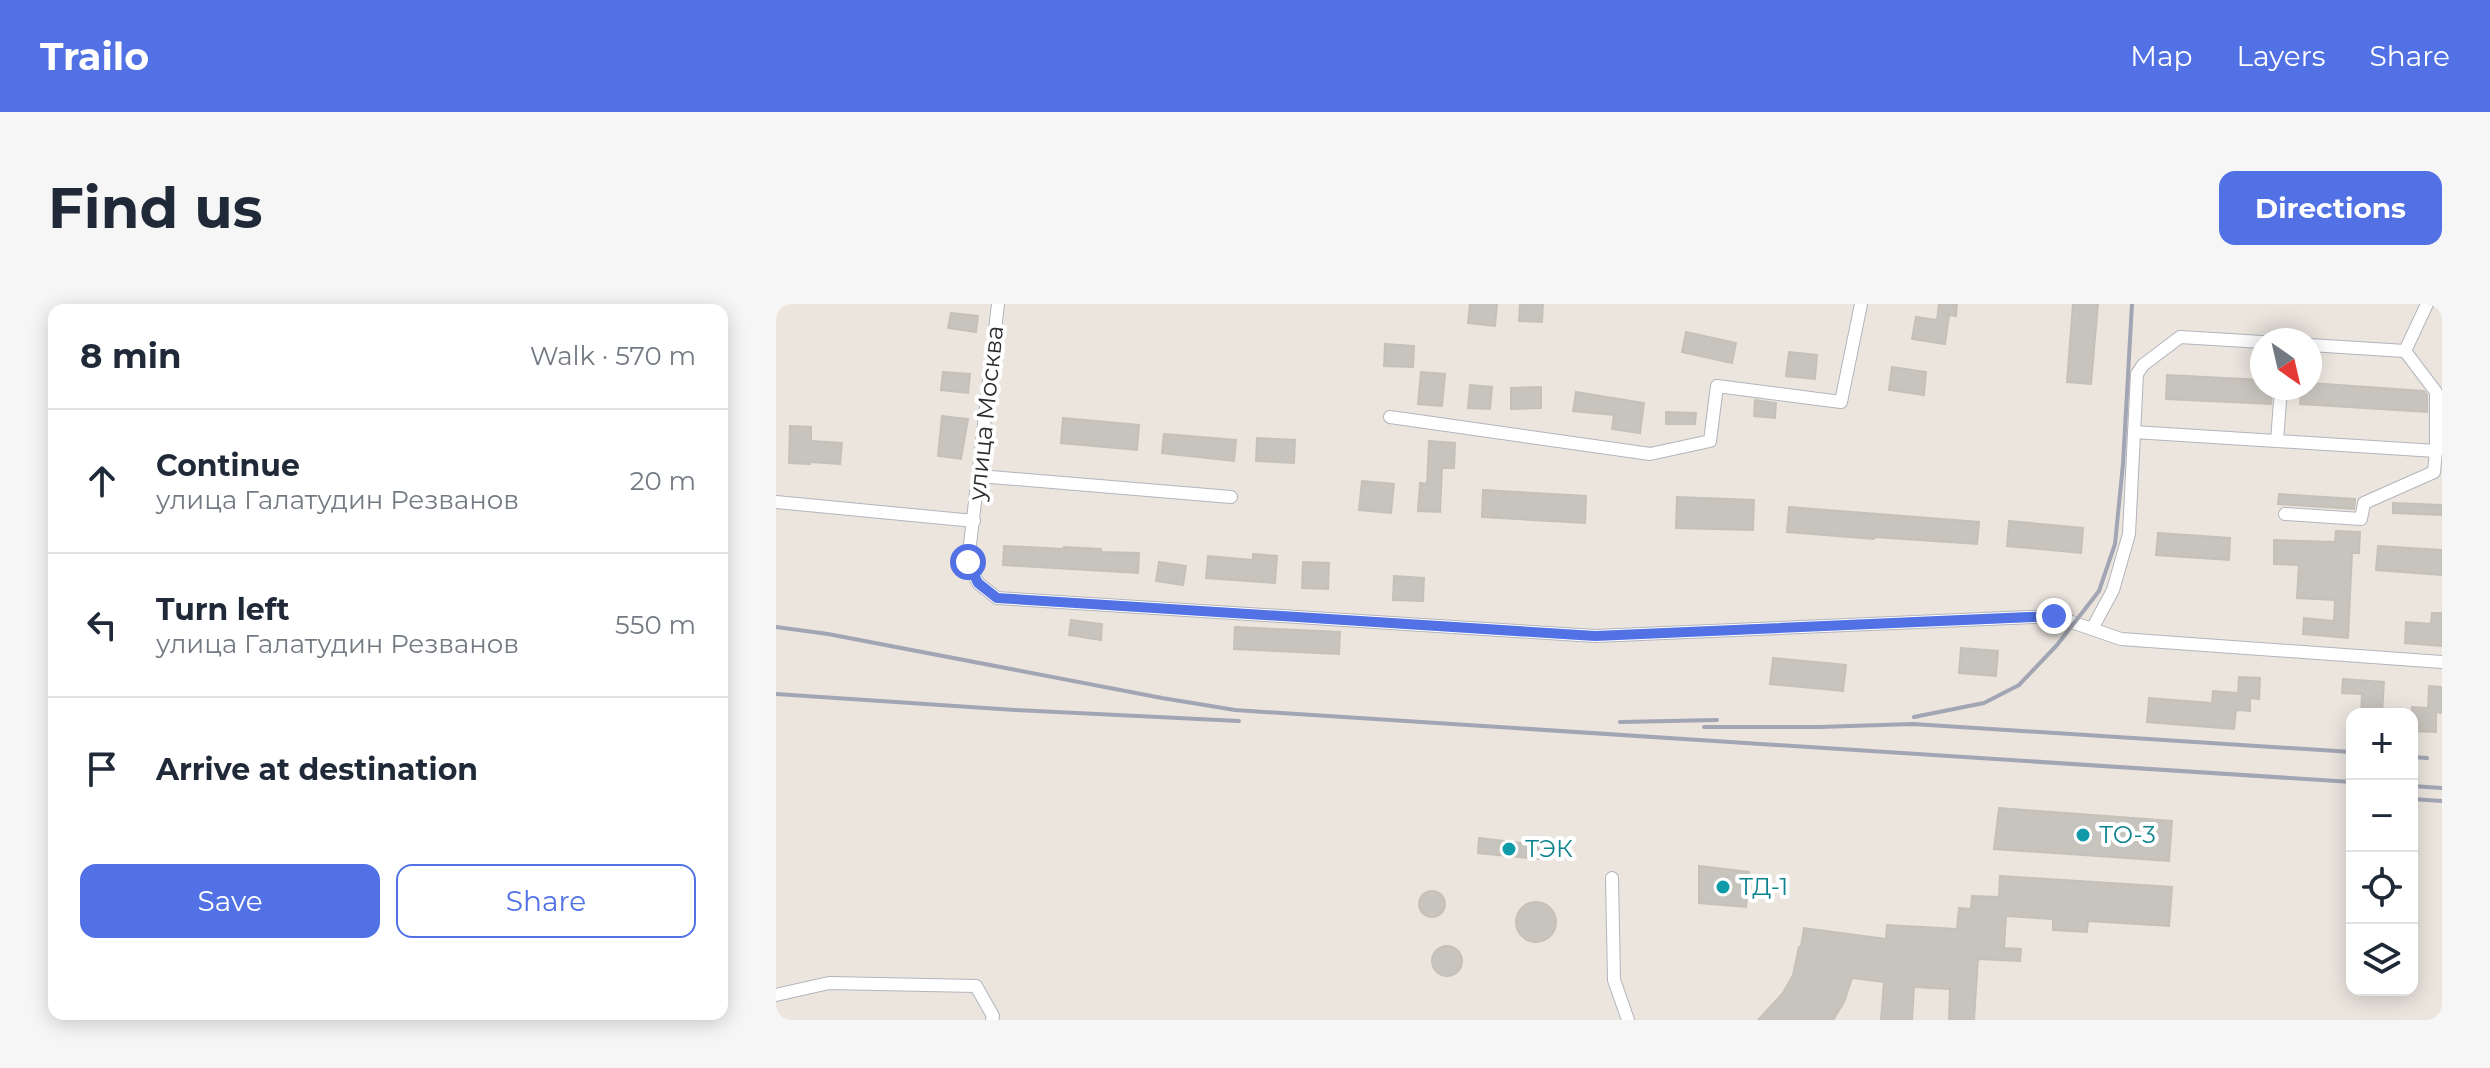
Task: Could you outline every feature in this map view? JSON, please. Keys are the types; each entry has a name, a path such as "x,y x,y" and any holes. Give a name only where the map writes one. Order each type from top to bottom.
{"street":[{"name":"улица Москва","path":"998,304 968,562 978,583 997,598 1595,636 2054,616 2121,639 2442,662"},
{"path":"1390,417 1650,454 1710,441 1717,386 1841,402 1861,304"},
{"path":"2405,351 2427,304"},
{"path":"2092,629 2113,590 2129,534 2137,374 2143,365 2180,337 2250,341"},
{"path":"2322,346 2405,351 2436,392 2434,472 2442,484"},
{"path":"2277,441 2280,400"},
{"path":"2134,432 2436,451"},
{"path":"2285,514 2361,519 2364,503 2434,472"},
{"path":"979,476 1231,497"},
{"path":"776,502 974,521"},
{"path":"1612,878 1614,980 1628,1020"},
{"path":"776,995 829,983 976,986 993,1016 992,1020"}],"building":[{"path":"1470,304 1497,304 1495,326 1468,323"},
{"path":"1520,304 1543,304 1542,322 1519,321"},
{"path":"1939,304 1957,304 1956,316 1949,315 1945,344 1912,339 1916,317 1937,320"},
{"path":"2073,304 2098,304 2091,384 2067,382"},
{"path":"951,313 978,316 976,332 948,328"},
{"path":"1686,332 1736,343 1732,363 1682,352"},
{"path":"1385,344 1414,346 1413,367 1384,366"},
{"path":"1789,352 1817,355 1815,379 1786,376"},
{"path":"1892,367 1926,372 1924,395 1889,390"},
{"path":"943,372 970,374 968,393 941,390"},
{"path":"1421,372 1445,374 1442,406 1418,404"},
{"path":"2167,375 2250,379 2250,400 2271,400 2271,404 2166,399"},
{"path":"2322,384 2424,391 2427,395 2427,412 2300,404 2300,400 2322,400"},
{"path":"1470,385 1492,387 1490,409 1468,408"},
{"path":"1541,387 1541,408 1511,409 1511,388"},
{"path":"1576,392 1644,403 1640,433 1612,429 1614,415 1573,411"},
{"path":"1755,400 1776,403 1775,418 1754,416"},
{"path":"1666,412 1696,413 1695,424 1666,424"},
{"path":"942,416 968,419 961,459 938,456"},
{"path":"1063,418 1139,425 1137,450 1061,443"},
{"path":"790,426 811,427 811,441 842,443 840,464 789,463"},
{"path":"1164,434 1236,440 1234,461 1162,453"},
{"path":"1257,438 1295,440 1294,463 1256,461"},
{"path":"1429,441 1455,443 1454,468 1442,468 1440,512 1418,511 1420,483 1427,484"},
{"path":"1362,481 1394,484 1391,513 1359,510"},
{"path":"1483,490 1586,496 1585,523 1482,517"},
{"path":"2279,494 2355,499 2354,509 2278,504"},
{"path":"1677,497 1754,500 1753,530 1676,528"},
{"path":"2393,503 2442,505 2442,515 2393,513"},
{"path":"1789,507 1979,522 1977,544 1787,532"},
{"path":"2009,521 2083,528 2081,553 2007,546"},
{"path":"2336,531 2360,532 2359,553 2352,553 2348,638 2303,634 2304,618 2334,621 2335,600 2297,598 2299,565 2274,564 2274,540 2335,542"},
{"path":"2158,533 2230,538 2229,560 2156,555"},
{"path":"1004,546 1139,553 1138,573 1003,565"},
{"path":"2378,546 2442,550 2442,575 2376,570"},
{"path":"1253,554 1277,556 1275,583 1206,578 1208,556 1253,560"},
{"path":"1159,562 1186,566 1183,585 1156,581"},
{"path":"1303,562 1329,563 1328,589 1302,588"},
{"path":"1394,576 1424,578 1423,601 1393,600"},
{"path":"2432,613 2442,613 2442,646 2405,643 2406,622 2431,624"},
{"path":"1071,620 1102,624 1101,640 1069,635"},
{"path":"1235,627 1340,632 1339,654 1234,649"},
{"path":"1961,648 1998,651 1996,676 1959,673"},
{"path":"1773,658 1846,665 1843,691 1770,684"},
{"path":"2239,677 2260,678 2259,699 2250,698 2250,711 2236,710 2234,729 2147,722 2149,698 2212,703 2213,691 2238,693"},
{"path":"2343,679 2384,682 2382,708 2361,708 2362,694 2342,693"},
{"path":"2429,686 2442,687 2442,713 2436,712 2436,732 2418,731 2418,708 2412,707 2428,708"},
{"name":"ТО-3","path":"1999,808 2172,821 2169,861 1994,849"},
{"name":"ТЭК","path":"1479,838 1539,845 1539,859 1478,853"},
{"name":"ТД-1","path":"1699,866 1749,872 1746,907 1699,903"},
{"path":"2000,876 2172,887 2169,926 2088,921 2087,932 2053,930 2053,919 2006,916 2004,948 2021,949 2020,961 1978,959 1974,1020 1949,1020 1950,989 1914,987 1912,1020 1881,1020 1884,982 1852,978 1844,1002 1833,1020 1758,1020 1783,993 1793,975 1804,928 1886,939 1887,925 1957,929 1959,908 1971,909 1972,896 1999,897"},
{"path":"1432,891 1441,895 1445,904 1441,913 1432,917 1423,913 1419,904 1423,895"},
{"path":"1536,902 1550,908 1556,922 1550,936 1536,942 1522,936 1516,922 1522,908"},
{"path":"1447,946 1458,950 1462,961 1458,972 1447,976 1436,972 1432,961 1436,950"}],"railway":[{"path":"1914,717 1984,703 2019,685 2057,645 2099,591 2115,544 2132,304"},
{"path":"776,627 1235,710 2346,782"},
{"path":"776,694 1239,721"},
{"path":"1620,722 1717,720"},
{"path":"1704,727 1913,724 2346,752"},
{"path":"2418,757 2427,758"},
{"path":"2418,786 2442,788"},
{"path":"2418,799 2442,801"}],"place":[{"name":"ТО-3","path":"2083,835"},
{"name":"ТЭК","path":"1509,849"},
{"name":"ТД-1","path":"1723,887"}],"route":[{"path":"968,562 978,583 997,598 1595,636 2054,616"}]}
